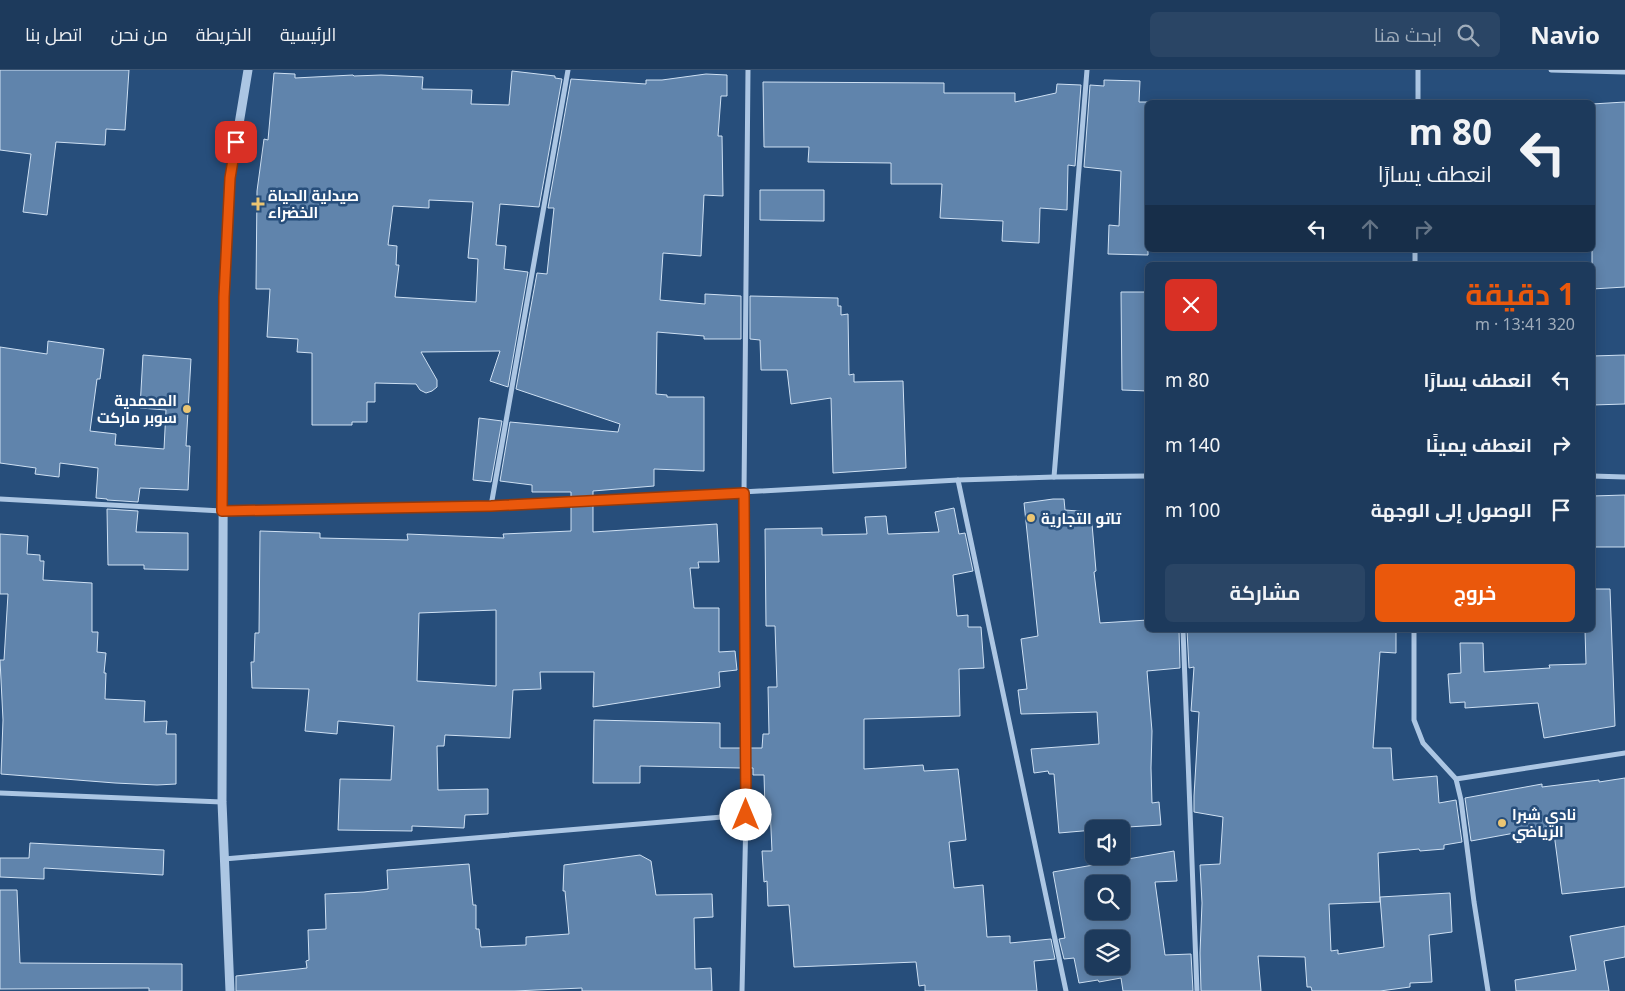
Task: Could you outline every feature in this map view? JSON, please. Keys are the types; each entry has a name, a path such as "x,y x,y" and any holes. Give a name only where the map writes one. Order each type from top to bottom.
{"street":[{"path":"230,991 222,802 224,297 230,178 248,70"},
{"path":"491,506 568,70"},
{"path":"742,991 746,815 744,493 748,70"},
{"path":"1054,476 1087,70"},
{"path":"1418,70 1418,100"},
{"path":"1551,70 1625,72"},
{"path":"0,499 222,511 491,506 958,480 1054,476 1145,476"},
{"path":"1595,476 1625,477"},
{"path":"958,480 1066,991"},
{"path":"1183,632 1197,991"},
{"path":"1414,632 1414,720 1423,743 1456,779 1461,800 1488,991"},
{"path":"1456,779 1625,753"},
{"path":"0,793 222,802"},
{"path":"224,859 746,815"}],"building":[{"path":"0,70 129,70 125,130 106,129 105,145 56,142 47,215 23,212 31,154 0,150"},
{"path":"512,71 555,76 555,78 562,79 539,207 500,204 496,245 506,246 504,269 528,272 508,387 490,381 500,351 421,352 437,380 437,387 432,391 426,393 420,390 416,384 375,383 375,402 367,402 367,422 352,422 352,425 312,425 312,353 297,352 298,339 267,337 270,289 256,289 257,191 264,139 268,140 274,73 295,74 295,78 353,75 423,77 422,89 472,90 471,104 509,105","holes":["429,200 473,202 468,258 478,259 476,302 395,297 399,265 396,265 397,246 388,245 393,206 429,208"]},
{"path":"706,74 727,75 727,96 721,96 718,136 722,136 723,196 704,195 701,256 663,253 660,300 705,304 705,294 741,296 741,339 704,339 704,336 657,332 656,394 667,395 667,397 704,397 704,471 654,469 654,486 593,491 593,496 571,497 571,492 532,492 532,485 500,481 510,422 618,432 620,424 516,389 537,273 547,274 554,208 548,208 571,79 646,84 646,80 662,80"},
{"path":"1104,80 1140,81 1139,102 1145,102 1145,252 1148,252 1148,255 1108,254 1109,225 1119,226 1121,171 1084,167 1090,85 1104,86"},
{"path":"763,82 944,83 944,93 1015,93 1015,102 1056,93 1057,84 1081,85 1075,166 1068,165 1067,210 1040,208 1039,243 1002,241 1003,221 940,218 942,184 891,184 891,163 808,162 809,147 764,147"},
{"path":"1625,102 1625,287 1595,289 1595,262 1592,262 1592,252 1595,252 1595,104"},
{"path":"760,190 824,190 824,221 760,220"},
{"path":"1121,292 1145,292 1145,391 1122,390"},
{"path":"750,296 838,298 838,306 841,306 841,315 848,314 849,375 854,374 854,382 903,381 906,468 833,473 831,398 791,404 787,370 761,370 760,340 750,339"},
{"path":"48,341 104,349 100,379 97,379 90,431 116,434 115,445 164,449 166,410 140,408 143,355 191,359 186,446 190,446 188,490 140,488 138,502 107,500 96,498 98,468 60,463 59,477 35,474 36,468 0,463 0,347 47,354"},
{"path":"1625,355 1625,404 1595,405 1595,356"},
{"path":"479,418 502,421 491,482 473,480"},
{"path":"1625,495 1625,547 1595,547 1595,496"},
{"path":"1064,499 1065,510 1091,512 1096,571 1094,572 1100,623 1145,620 1145,632 1179,632 1180,668 1147,671 1152,731 1152,803 1159,802 1161,825 1130,827 1130,820 1085,820 1085,831 1059,833 1054,774 1049,774 1048,771 1034,773 1031,749 1099,744 1097,712 1021,714 1018,690 1027,689 1021,639 1038,636 1024,503"},
{"path":"593,505 593,532 717,524 719,562 698,562 699,568 690,568 694,608 719,608 719,652 735,651 737,670 719,672 720,687 593,707 594,672 540,672 541,689 513,690 510,738 445,735 444,746 437,746 438,790 488,789 488,814 465,815 464,828 412,826 412,831 338,830 340,779 391,780 394,726 338,721 337,734 305,731 309,689 252,688 251,662 254,662 255,633 259,633 260,531 320,533 320,538 408,540 407,534 504,538 503,534 571,531 571,506","holes":["496,610 496,686 417,681 419,613"]},
{"path":"954,508 959,534 965,533 973,571 953,575 957,616 968,615 968,627 981,627 984,668 959,669 960,716 864,719 864,769 923,765 924,771 958,769 966,840 949,842 954,888 983,885 987,937 1010,936 1010,943 1051,939 1055,959 1034,961 1037,991 925,991 925,985 919,986 916,962 794,967 789,905 768,906 767,881 764,882 762,851 772,851 770,808 765,809 764,775 753,775 753,768 750,768 750,748 762,748 763,734 769,734 768,687 777,687 775,626 766,626 765,529 822,528 822,535 867,534 865,517 886,516 888,534 939,532 935,512"},
{"path":"107,509 138,511 136,532 188,533 188,570 144,569 144,565 108,565"},
{"path":"0,534 28,536 27,554 40,555 40,561 44,561 43,580 92,583 92,632 98,632 97,652 106,653 104,673 106,673 105,699 145,701 144,722 167,721 166,734 176,734 176,784 115,783 1,774 3,720 0,660 4,660 8,594 0,594"},
{"path":"1595,589 1610,589 1615,726 1544,738 1538,703 1465,708 1465,702 1450,703 1448,674 1461,673 1460,643 1483,643 1484,672 1550,668 1549,665 1586,664 1585,632 1595,632"},
{"path":"1187,632 1396,632 1396,653 1380,652 1373,748 1391,748 1393,780 1437,776 1439,803 1456,800 1462,842 1444,845 1444,849 1420,851 1419,849 1378,853 1380,902 1329,904 1331,951 1338,950 1338,954 1384,947 1380,897 1450,893 1452,932 1429,935 1432,982 1410,983 1410,987 1380,991 1312,991 1311,987 1307,987 1305,957 1258,956 1261,991 1201,991 1202,903 1200,865 1220,864 1223,817 1194,812 1199,712 1191,711 1194,667 1189,668"},
{"path":"594,720 720,723 720,748 741,748 741,768 640,766 640,783 593,783"},
{"path":"1625,778 1625,887 1562,894 1553,826 1471,841 1465,798 1542,784 1542,787"},
{"path":"30,843 164,850 163,875 44,868 44,879 0,877 0,858 29,858"},
{"path":"1174,851 1177,881 1155,882 1165,955 1191,954 1193,991 1123,991 1121,978 1079,983 1074,958 1064,959 1059,939 1065,938 1053,872 1093,865 1130,865 1130,859"},
{"path":"640,855 651,861 656,895 712,894 713,917 694,918 695,969 711,968 712,991 582,991 582,988 514,991 236,991 236,976 307,968 306,961 309,960 308,930 326,929 325,894 388,889 387,870 469,864 473,905 476,905 476,929 479,929 481,947 526,945 526,937 569,934 565,891 563,891 564,865"},
{"path":"0,890 17,890 20,963 182,964 182,991 149,991 149,988 0,989"},
{"path":"1625,926 1625,957 1604,961 1609,991 1516,991 1515,980 1576,970 1570,936"}],"place":[{"name":"صيدلية الحياة الخضراء","path":"258,204"},
{"name":"المحمدية سوبر ماركت","path":"187,409"},
{"name":"تاتو التجارية","path":"1031,518"},
{"name":"نادي شبرا الرياضي","path":"1502,823"}],"route":[{"path":"236,142 230,178 224,297 222,511 491,506 744,493 746,815"}]}
